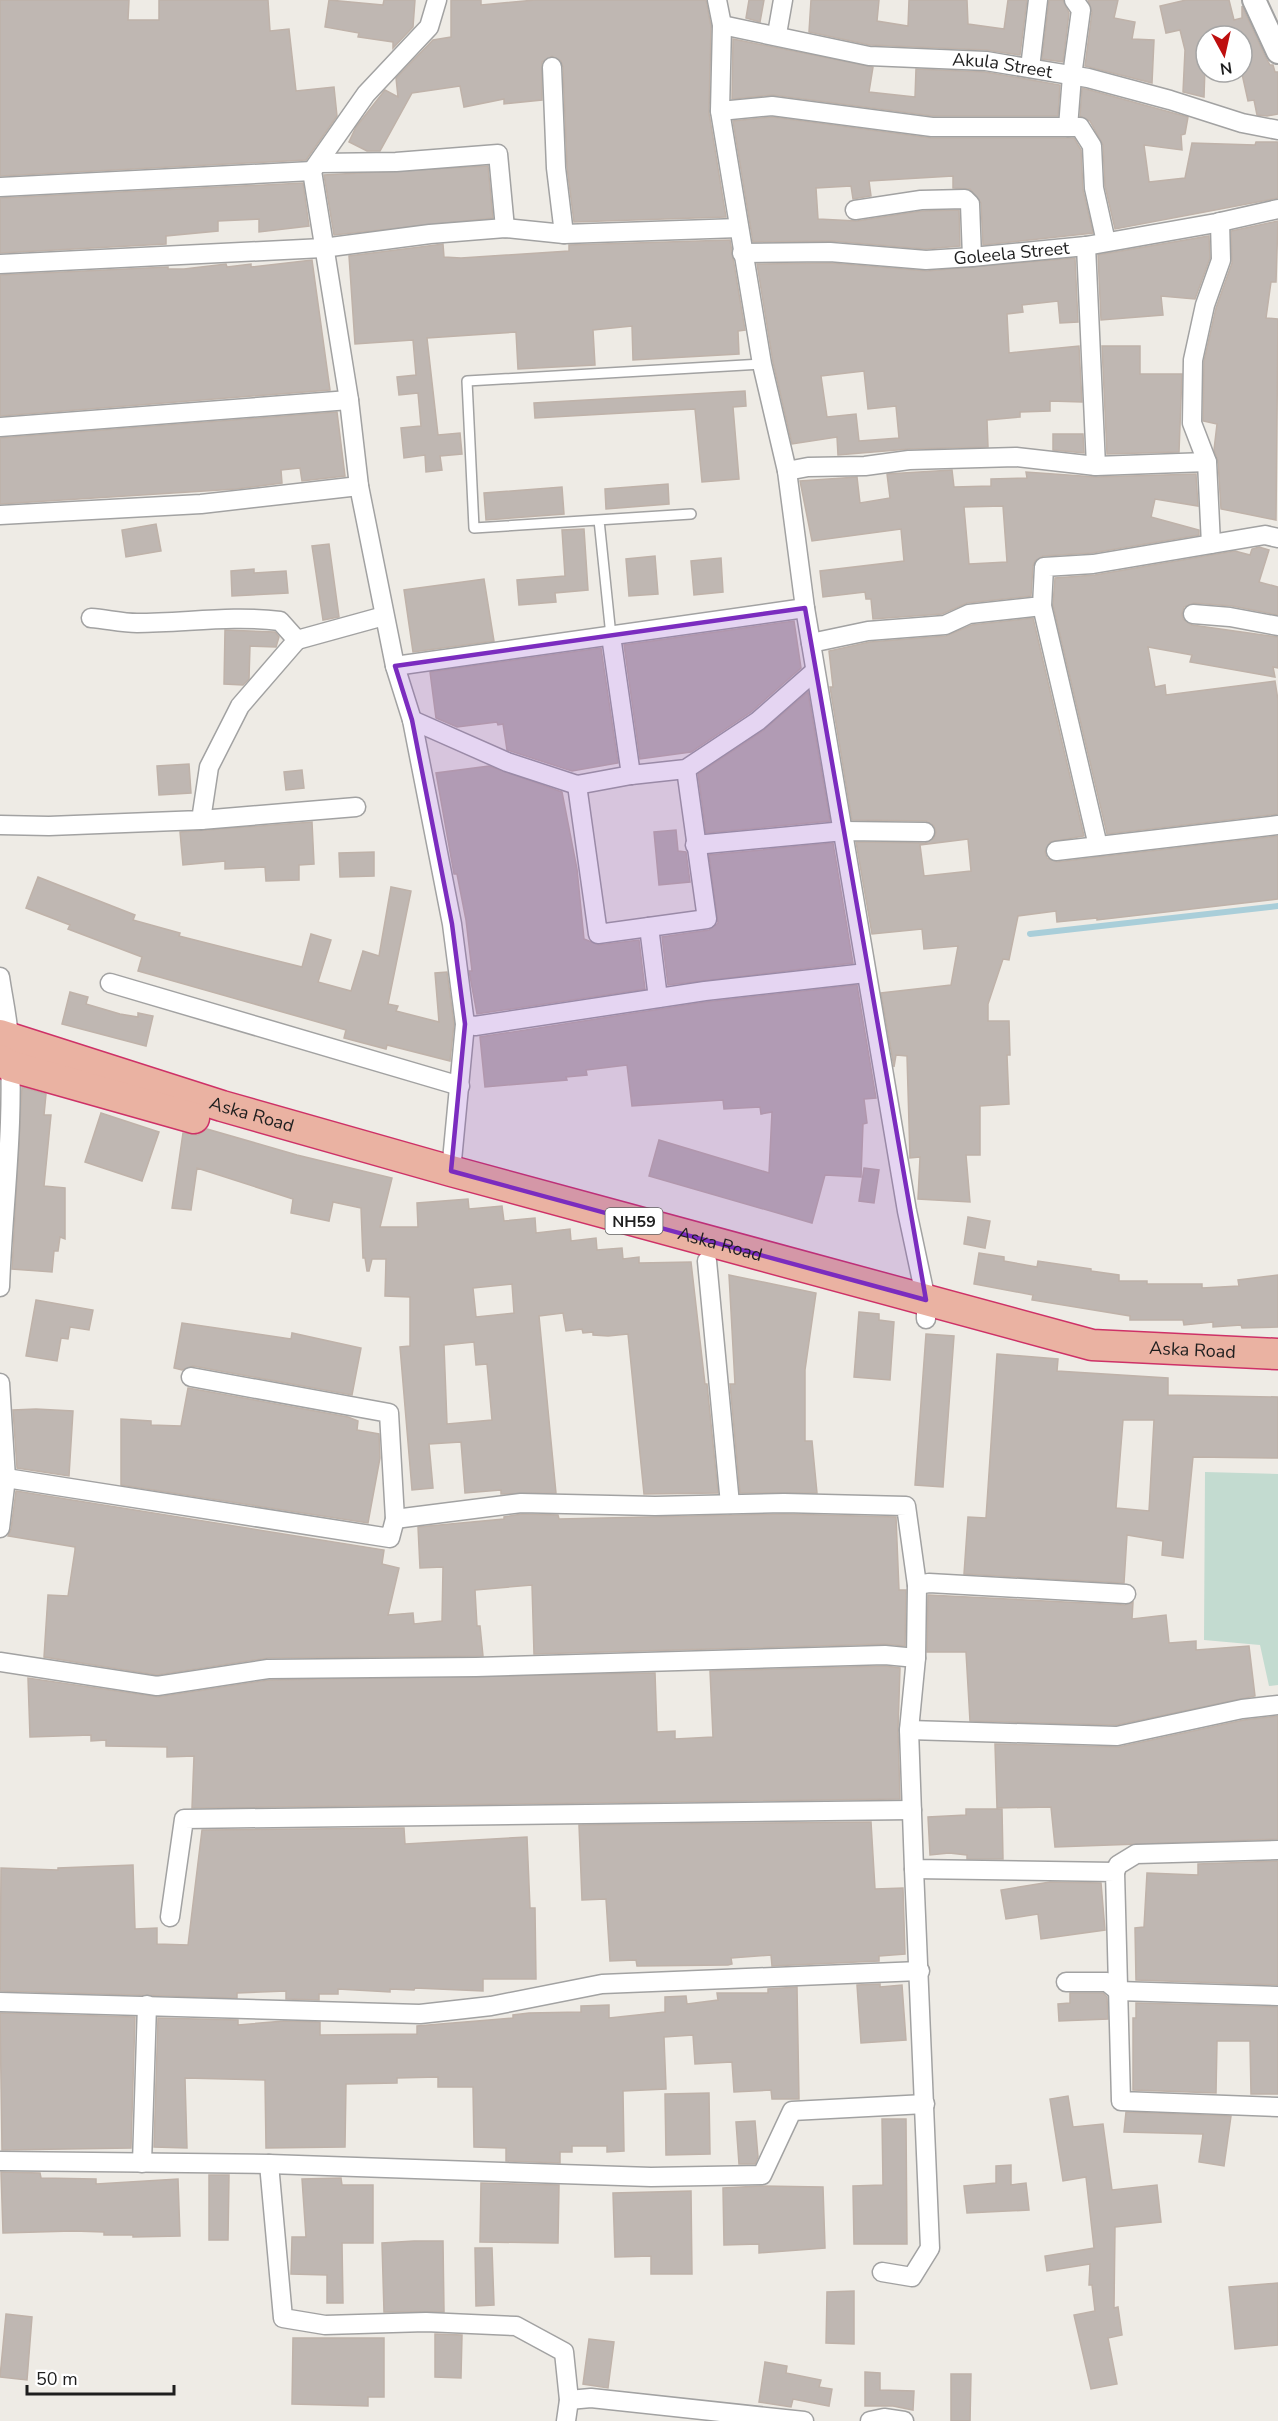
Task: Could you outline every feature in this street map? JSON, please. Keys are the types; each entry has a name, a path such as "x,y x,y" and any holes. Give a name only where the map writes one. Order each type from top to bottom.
{"highway":[{"name":"Aska Road","path":"5,1050 222,1106 926,1309 1092,1345 1278,1354"},
{"name":"NH59","path":"5,1050 356,1164 564,1217 707,1261 926,1309 1037,1348 1124,1364 1278,1370"}],"street":[{"path":"437,0 429,27 366,94 316,167 322,248 349,399 359,486 395,666 412,720 452,924 465,1024 451,1171"},
{"path":"717,0 722,25 720,111 742,253 762,364 787,471 815,671 907,1211 926,1309"},
{"path":"777,34 783,0"},
{"path":"1030,68 1038,0"},
{"path":"1068,127 1072,76 1082,10 1074,0"},
{"path":"1254,0 1278,52"},
{"name":"Akula Street","path":"722,25 777,34 868,56 986,62 1030,68 1170,100 1242,123 1278,130"},
{"path":"552,67 558,203 564,234"},
{"path":"720,111 772,106 932,127 1080,127 1092,146 1094,188 1106,242"},
{"path":"0,187 498,154 505,228"},
{"path":"855,210 921,200 965,199 969,204 972,257"},
{"name":"Goleela Street","path":"742,253 830,252 926,260 972,257 1086,246 1220,222 1278,208"},
{"path":"1210,544 1207,462 1192,423 1193,360 1205,305 1221,260 1220,222"},
{"path":"0,264 322,248 430,234 505,228 564,234 739,228"},
{"path":"1086,246 1096,466"},
{"path":"0,427 349,399"},
{"path":"787,471 808,467 866,466 909,460 1004,458 1096,466 1207,462"},
{"path":"0,515 201,504 359,486"},
{"path":"1098,846 1042,606 1044,567 1093,564 1265,535 1278,538"},
{"path":"811,643 868,631 945,626 969,614 1042,606"},
{"path":"395,666 805,608"},
{"path":"1193,614 1230,617 1278,626"},
{"path":"201,820 209,767 240,706 297,640 384,616"},
{"path":"91,618 136,623 189,619 280,621 297,640"},
{"path":"611,636 631,775"},
{"path":"412,720 507,762 577,785 631,775 686,770 758,721 815,671"},
{"path":"577,785 598,934 707,919 686,770"},
{"path":"0,825 48,826 201,820 356,807"},
{"path":"1056,851 1278,825"},
{"path":"695,845 843,831 925,832"},
{"path":"648,927 658,998"},
{"path":"465,1024 475,1026 658,998 866,973"},
{"path":"0,977 9,1140 0,1287"},
{"path":"110,983 460,1086"},
{"path":"707,1261 730,1504"},
{"path":"6,1478 390,1538 395,1519 389,1413 191,1377"},
{"path":"0,1383 6,1478 0,1528"},
{"path":"395,1519 521,1503 655,1506 730,1504 906,1506 917,1585 916,1658 909,1730 930,2248 912,2277 882,2272"},
{"path":"917,1585 929,1583 1126,1594"},
{"path":"0,1662 157,1686 268,1669 476,1667 885,1655 916,1658"},
{"path":"909,1730 1117,1736 1242,1709 1278,1705"},
{"path":"170,1917 184,1819 912,1810"},
{"path":"1278,1850 1136,1854 1118,1865 1115,1872 1120,2102 1278,2107"},
{"path":"914,1869 1115,1872"},
{"path":"0,2002 420,2014 491,2006 602,1983 920,1971"},
{"path":"1066,1982 1107,1982 1118,1990 1278,1996"},
{"path":"142,2163 147,2005"},
{"path":"0,2161 268,2164 651,2177 762,2175 792,2111 925,2104"},
{"path":"268,2164 283,2318 325,2325 426,2322 516,2326 564,2352 569,2400 566,2421"},
{"path":"569,2400 591,2398 804,2421"},
{"path":"870,2421 884,2418 904,2421"}],"lane":[{"path":"691,514 474,528 467,381 762,364"},
{"path":"599,520 611,636"}],"highlighted area":[{"path":"805,608 926,1300 451,1171 465,1024 452,924 412,720 395,666"}],"green space":[{"path":"1205,1472 1278,1474 1278,1685 1269,1686 1260,1645 1204,1640"}],"building":[{"path":"0,0 129,0 128,20 159,20 159,0 268,0 270,31 289,29 296,91 334,87 337,116 306,160 0,176"},
{"path":"329,0 383,5 384,0 415,0 413,27 393,48 393,42 358,37 359,33 325,27"},
{"path":"451,0 481,0 481,5 535,0 706,0 711,26 709,113 726,217 574,222 567,167 563,67 561,61 552,56 542,62 542,100 504,104 504,99 464,107 460,86 412,93 380,151 367,151 349,142 356,127 385,90 398,97 396,78 433,40 451,37"},
{"path":"749,0 764,0 760,22 746,18"},
{"path":"811,0 879,0 877,21 908,26 909,0 967,0 968,24 1004,29 1008,0 1027,0 1020,55 986,50 870,45 809,32"},
{"path":"1049,0 1063,0 1069,13 1063,62 1042,59"},
{"path":"1088,0 1118,0 1114,18 1135,22 1132,39 1154,40 1152,83 1085,66 1092,12"},
{"path":"1186,0 1229,0 1234,20 1242,18 1242,6 1250,24 1194,24 1194,84 1204,84 1204,97 1183,92 1185,50 1180,30 1166,33 1160,6"},
{"path":"1254,32 1270,65 1273,65 1275,72 1278,72 1278,114 1257,115 1254,100 1248,101 1244,84 1254,84"},
{"path":"733,39 873,67 869,92 915,97 916,69 985,72 1060,85 1058,116 933,116 773,95 732,99"},
{"path":"1082,88 1188,117 1185,134 1181,135 1182,150 1144,145 1149,182 1185,178 1192,143 1255,145 1256,142 1278,142 1278,198 1115,229 1105,186 1103,145 1090,121 1080,116"},
{"path":"772,117 931,138 1074,138 1081,150 1083,190 1093,233 983,245 981,203 970,189 953,188 953,176 869,181 871,196 853,199 851,186 816,188 818,219 857,221 922,211 959,210 960,246 926,249 831,241 753,242 733,121"},
{"path":"488,166 493,218 334,235 324,175"},
{"path":"303,183 309,226 259,232 259,219 218,221 218,231 166,236 166,244 0,253 0,198"},
{"path":"1278,221 1276,282 1271,282 1266,318 1278,319 1276,520 1221,509 1218,461 1214,450 1217,424 1203,421 1204,361 1216,308 1232,263 1231,231"},
{"path":"1209,236 1210,258 1195,299 1161,296 1163,315 1101,320 1098,255"},
{"path":"730,240 745,330 738,331 739,354 633,360 632,326 593,330 595,365 518,369 516,332 427,338 438,435 460,433 462,454 440,456 442,470 426,472 425,455 404,458 401,428 421,426 418,393 399,395 397,377 416,375 413,340 355,344 349,256 443,244 444,257 461,258 569,251 569,245"},
{"path":"1075,258 1078,322 1060,323 1058,301 1022,305 1023,312 1007,314 1009,353 1079,346 1082,402 1050,401 1050,411 1020,412 1020,417 987,420 988,447 909,449 838,455 837,437 792,444 773,362 757,264 830,263 927,271","holes":["864,371 868,409 896,406 899,438 859,441 856,414 827,417 821,376"]},
{"path":"312,260 330,390 0,416 0,275 168,267 168,269 184,269 226,264 227,267 251,264 251,267"},
{"path":"1102,346 1140,346 1140,374 1182,374 1179,452 1107,454"},
{"path":"745,391 746,406 733,407 739,479 702,482 695,409 535,418 534,403"},
{"path":"337,412 345,476 302,481 300,468 281,470 282,483 236,489 0,504 0,438"},
{"path":"1053,434 1083,434 1084,453 1053,450"},
{"path":"952,470 954,487 991,486 991,479 1027,478 1026,472 1096,477 1196,474 1198,506 1155,499 1151,517 1199,530 1199,535 1092,553 1043,556 1035,561 1033,566 1031,596 967,603 942,614 873,619 871,599 866,599 865,592 823,597 820,571 904,561 901,529 812,541 800,481 857,477 860,503 890,498 887,474","holes":["1003,506 1007,562 969,564 964,507"]},
{"path":"668,484 669,504 606,509 605,489"},
{"path":"562,487 564,514 486,520 484,493"},
{"path":"156,524 161,551 126,557 122,530"},
{"path":"584,529 588,590 555,593 556,602 519,605 517,580 565,576 562,530"},
{"path":"329,544 339,617 323,620 312,546"},
{"path":"1259,547 1269,550 1259,582 1278,587 1278,615 1232,606 1194,603 1184,607 1182,614 1183,619 1192,625 1278,637 1278,668 1273,667 1275,677 1190,662 1192,655 1148,647 1155,687 1165,685 1166,695 1275,681 1278,700 1278,814 1107,834 1053,605 1055,578 1095,575 1235,551 1250,555 1252,549"},
{"path":"655,556 658,594 629,596 626,559"},
{"path":"721,558 723,592 694,595 691,561"},
{"path":"254,569 254,573 286,571 288,593 232,596 231,571"},
{"path":"484,579 494,641 413,652 404,590"},
{"path":"1033,618 1084,836 1050,842 1045,852 1047,858 1057,862 1278,836 1278,899 1097,920 1097,918 1057,922 1056,911 1018,916 1009,960 1003,959 988,1004 988,1021 1009,1021 1010,1055 1007,1055 1009,1104 980,1106 980,1155 966,1155 970,1202 918,1199 920,1157 910,1158 907,1056 896,1055 894,1067 881,993 951,985 958,946 924,949 922,929 872,934 856,842 925,843 934,838 936,832 934,826 926,821 852,820 830,687 833,687 829,651 870,642 946,636 972,625","holes":["968,839 971,871 924,876 920,845"]},
{"path":"794,621 801,668 751,712 691,752 640,759 624,645"},
{"path":"225,630 275,632 279,637 276,647 250,646 249,679 243,685 224,684"},
{"path":"601,648 618,763 572,771 507,750 503,724 498,725 497,722 457,727 436,718 430,672"},
{"path":"808,692 830,821 706,833 698,774 764,730"},
{"path":"189,764 191,793 159,795 157,766"},
{"path":"489,766 562,792 577,869 584,939 599,945 639,940 645,989 477,1014 469,971 472,971 466,920 457,874 454,874 436,773"},
{"path":"302,770 304,788 286,790 284,772"},
{"path":"312,822 314,864 299,865 299,880 266,881 265,867 225,869 225,861 183,865 180,832"},
{"path":"676,830 678,851 686,852 690,882 659,885 654,832"},
{"path":"833,843 853,963 668,985 662,937 709,930 718,923 709,855"},
{"path":"374,852 374,876 340,877 339,853"},
{"path":"38,877 135,915 133,920 180,933 179,936 302,967 311,934 331,940 318,982 351,991 363,951 379,956 391,887 411,891 388,1004 398,1006 396,1011 439,1022 435,973 447,972 454,1024 450,1061 387,1045 386,1049 344,1038 346,1030 138,971 142,957 68,929 70,925 26,908"},
{"path":"857,985 876,1098 864,1099 867,1123 863,1124 861,1177 825,1175 812,1223 649,1176 659,1140 769,1173 772,1112 761,1114 760,1107 724,1109 723,1100 632,1106 627,1065 586,1070 587,1075 566,1077 567,1080 485,1087 480,1037 706,1002"},
{"path":"70,992 88,997 86,1004 120,1014 138,1017 138,1013 153,1016 146,1046 62,1024"},
{"path":"22,1087 46,1094 44,1115 51,1115 44,1186 65,1188 65,1239 60,1237 58,1251 54,1251 52,1272 12,1269"},
{"path":"101,1113 159,1132 142,1181 85,1162"},
{"path":"207,1129 297,1155 392,1178 380,1227 418,1227 417,1203 468,1199 469,1209 502,1206 504,1221 535,1218 536,1233 570,1229 571,1241 596,1238 597,1250 622,1248 623,1259 639,1257 639,1263 691,1262 718,1493 644,1494 628,1334 608,1336 593,1335 593,1332 583,1333 582,1329 566,1331 563,1313 539,1316 556,1493 501,1494 501,1490 465,1493 461,1442 429,1444 433,1488 412,1490 400,1347 410,1346 410,1297 385,1296 386,1259 372,1259 369,1271 367,1271 365,1258 363,1258 361,1208 333,1202 329,1221 291,1213 293,1199 197,1168 191,1210 172,1208 183,1133 198,1135","holes":["512,1284 514,1313 476,1317 473,1288","474,1342 476,1365 487,1364 492,1420 447,1424 444,1345"]},
{"path":"864,1168 879,1170 874,1203 859,1201"},
{"path":"968,1217 990,1221 985,1248 964,1244"},
{"path":"979,1253 1004,1257 1004,1261 1037,1267 1038,1261 1091,1269 1091,1271 1119,1275 1119,1281 1147,1281 1147,1284 1202,1284 1202,1288 1239,1286 1238,1280 1278,1275 1278,1327 1242,1328 1241,1325 1213,1327 1213,1322 1184,1325 1183,1320 1130,1320 1130,1316 1032,1300 1033,1295 974,1284"},
{"path":"729,1275 816,1293 805,1370 805,1441 812,1441 817,1493 740,1493 730,1384 735,1384"},
{"path":"36,1300 93,1310 89,1330 70,1327 68,1339 61,1338 57,1361 26,1356"},
{"path":"859,1312 879,1314 879,1320 894,1322 890,1380 854,1377"},
{"path":"182,1323 291,1339 292,1333 361,1348 352,1395 193,1366 182,1370 174,1368"},
{"path":"926,1334 954,1336 943,1487 915,1485"},
{"path":"997,1354 1058,1359 1057,1371 1168,1378 1168,1395 1278,1397 1278,1458 1193,1457 1183,1558 1162,1555 1163,1541 1127,1535 1124,1583 964,1574 968,1517 986,1518","holes":["1123,1420 1154,1420 1149,1511 1116,1508"]},
{"path":"188,1388 348,1417 358,1421 357,1430 379,1434 380,1458 368,1523 121,1485 121,1419 151,1421 151,1425 181,1426"},
{"path":"13,1410 73,1411 69,1476 17,1468"},
{"path":"16,1491 384,1550 382,1564 399,1568 388,1615 413,1613 414,1624 442,1621 443,1567 420,1568 418,1527 504,1519 504,1517 522,1514 558,1515 559,1519 784,1514 896,1517 899,1590 906,1590 905,1646 885,1644 534,1654 532,1585 475,1590 477,1626 480,1626 483,1656 268,1658 157,1675 44,1657 48,1595 68,1596 75,1547 8,1536"},
{"path":"928,1595 1125,1605 1133,1602 1132,1619 1166,1615 1169,1643 1196,1641 1196,1650 1249,1646 1255,1696 1116,1725 970,1721 966,1652 927,1652"},
{"path":"885,1666 900,1668 898,1730 900,1799 192,1808 194,1756 167,1757 167,1747 106,1746 106,1740 91,1741 91,1735 30,1737 28,1678 158,1697 269,1680 655,1673 657,1732 675,1731 675,1739 713,1737 710,1671"},
{"path":"1278,1716 1278,1839 1055,1847 1051,1807 997,1808 995,1744 1119,1747 1244,1720"},
{"path":"966,1809 1002,1809 1003,1859 967,1859 967,1855 949,1853 930,1855 928,1817 966,1815"},
{"path":"871,1822 875,1889 903,1888 905,1954 879,1956 879,1961 772,1966 771,1955 731,1958 732,1964 728,1965 637,1966 636,1960 610,1961 606,1899 582,1900 579,1825"},
{"path":"404,1828 405,1844 527,1837 530,1908 535,1908 536,1979 483,1979 483,1991 415,1988 414,1990 390,1989 390,1992 338,1989 338,1994 319,1994 319,2000 286,1999 286,1991 237,1993 237,1998 0,1991 1,1868 58,1870 58,1868 133,1865 135,1929 157,1928 157,1944 188,1945 202,1830"},
{"path":"1278,1861 1278,1985 1136,1980 1135,1928 1144,1927 1147,1873 1198,1875 1198,1864"},
{"path":"1050,1882 1101,1883 1105,1930 1041,1939 1038,1914 1006,1919 1001,1890"},
{"path":"880,1984 880,1987 902,1985 906,2040 861,2043 857,1985"},
{"path":"797,1987 799,2099 772,2099 771,2090 734,2092 732,2062 695,2064 693,2035 664,2037 666,2089 623,2091 624,2151 607,2152 607,2146 572,2146 572,2152 560,2152 560,2163 506,2161 506,2148 474,2147 473,2087 438,2087 438,2077 397,2078 397,2083 346,2084 345,2147 266,2148 265,2080 185,2078 187,2148 154,2147 158,2018 238,2020 238,2025 284,2021 320,2022 320,2035 417,2034 417,2026 513,2018 513,2015 529,2013 581,2012 581,2006 609,2005 609,2018 665,2012 665,1997 686,1996 687,2004 718,2000 717,1993 768,1993 768,1989"},
{"path":"1070,1993 1103,1993 1107,1997 1108,2019 1059,2021 1058,2004 1070,2003"},
{"path":"1136,2003 1278,2007 1278,2094 1251,2094 1250,2041 1217,2041 1216,2093 1133,2090 1133,2018 1136,2018"},
{"path":"0,2013 135,2017 131,2148 2,2150"},
{"path":"709,2093 710,2154 666,2155 665,2094"},
{"path":"1068,2096 1073,2127 1103,2124 1112,2190 1157,2185 1161,2222 1115,2227 1114,2308 1118,2307 1122,2335 1108,2338 1117,2384 1091,2389 1074,2315 1095,2311 1092,2285 1089,2285 1090,2264 1047,2271 1045,2256 1094,2248 1086,2177 1063,2181 1050,2099"},
{"path":"1126,2112 1231,2116 1224,2166 1199,2162 1203,2134 1124,2132"},
{"path":"882,2119 906,2119 907,2244 854,2244 853,2186 883,2185"},
{"path":"755,2121 758,2157 755,2164 739,2164 736,2122"},
{"path":"1011,2165 1011,2185 1026,2183 1029,2210 967,2213 964,2186 996,2183 996,2166"},
{"path":"1,2172 40,2173 41,2178 96,2179 96,2184 178,2179 180,2236 133,2237 133,2235 104,2235 104,2232 73,2231 3,2233"},
{"path":"209,2175 229,2175 228,2240 209,2240"},
{"path":"341,2178 342,2185 373,2185 373,2243 342,2243 343,2303 327,2303 327,2275 291,2274 292,2237 306,2237 302,2179"},
{"path":"481,2183 559,2185 558,2243 480,2242"},
{"path":"823,2187 825,2248 759,2253 759,2244 724,2245 723,2188"},
{"path":"691,2191 692,2274 651,2274 651,2256 615,2257 613,2193"},
{"path":"443,2241 444,2312 384,2312 382,2243"},
{"path":"475,2248 492,2248 494,2305 476,2306"},
{"path":"1278,2283 1278,2345 1235,2349 1229,2287"},
{"path":"854,2291 854,2344 826,2343 827,2292"},
{"path":"6,2314 32,2317 27,2380 0,2377"},
{"path":"435,2334 462,2335 461,2378 435,2377"},
{"path":"293,2338 384,2338 384,2397 368,2397 368,2406 292,2404"},
{"path":"589,2339 614,2342 608,2388 583,2384"},
{"path":"765,2362 787,2366 786,2373 821,2380 819,2387 832,2389 829,2406 793,2399 791,2407 759,2402"},
{"path":"865,2372 880,2373 880,2390 914,2391 913,2410 893,2406 865,2406"},
{"path":"951,2374 971,2374 970,2421 951,2421"}],"waterway":[{"path":"1030,934 1278,906"}]}
